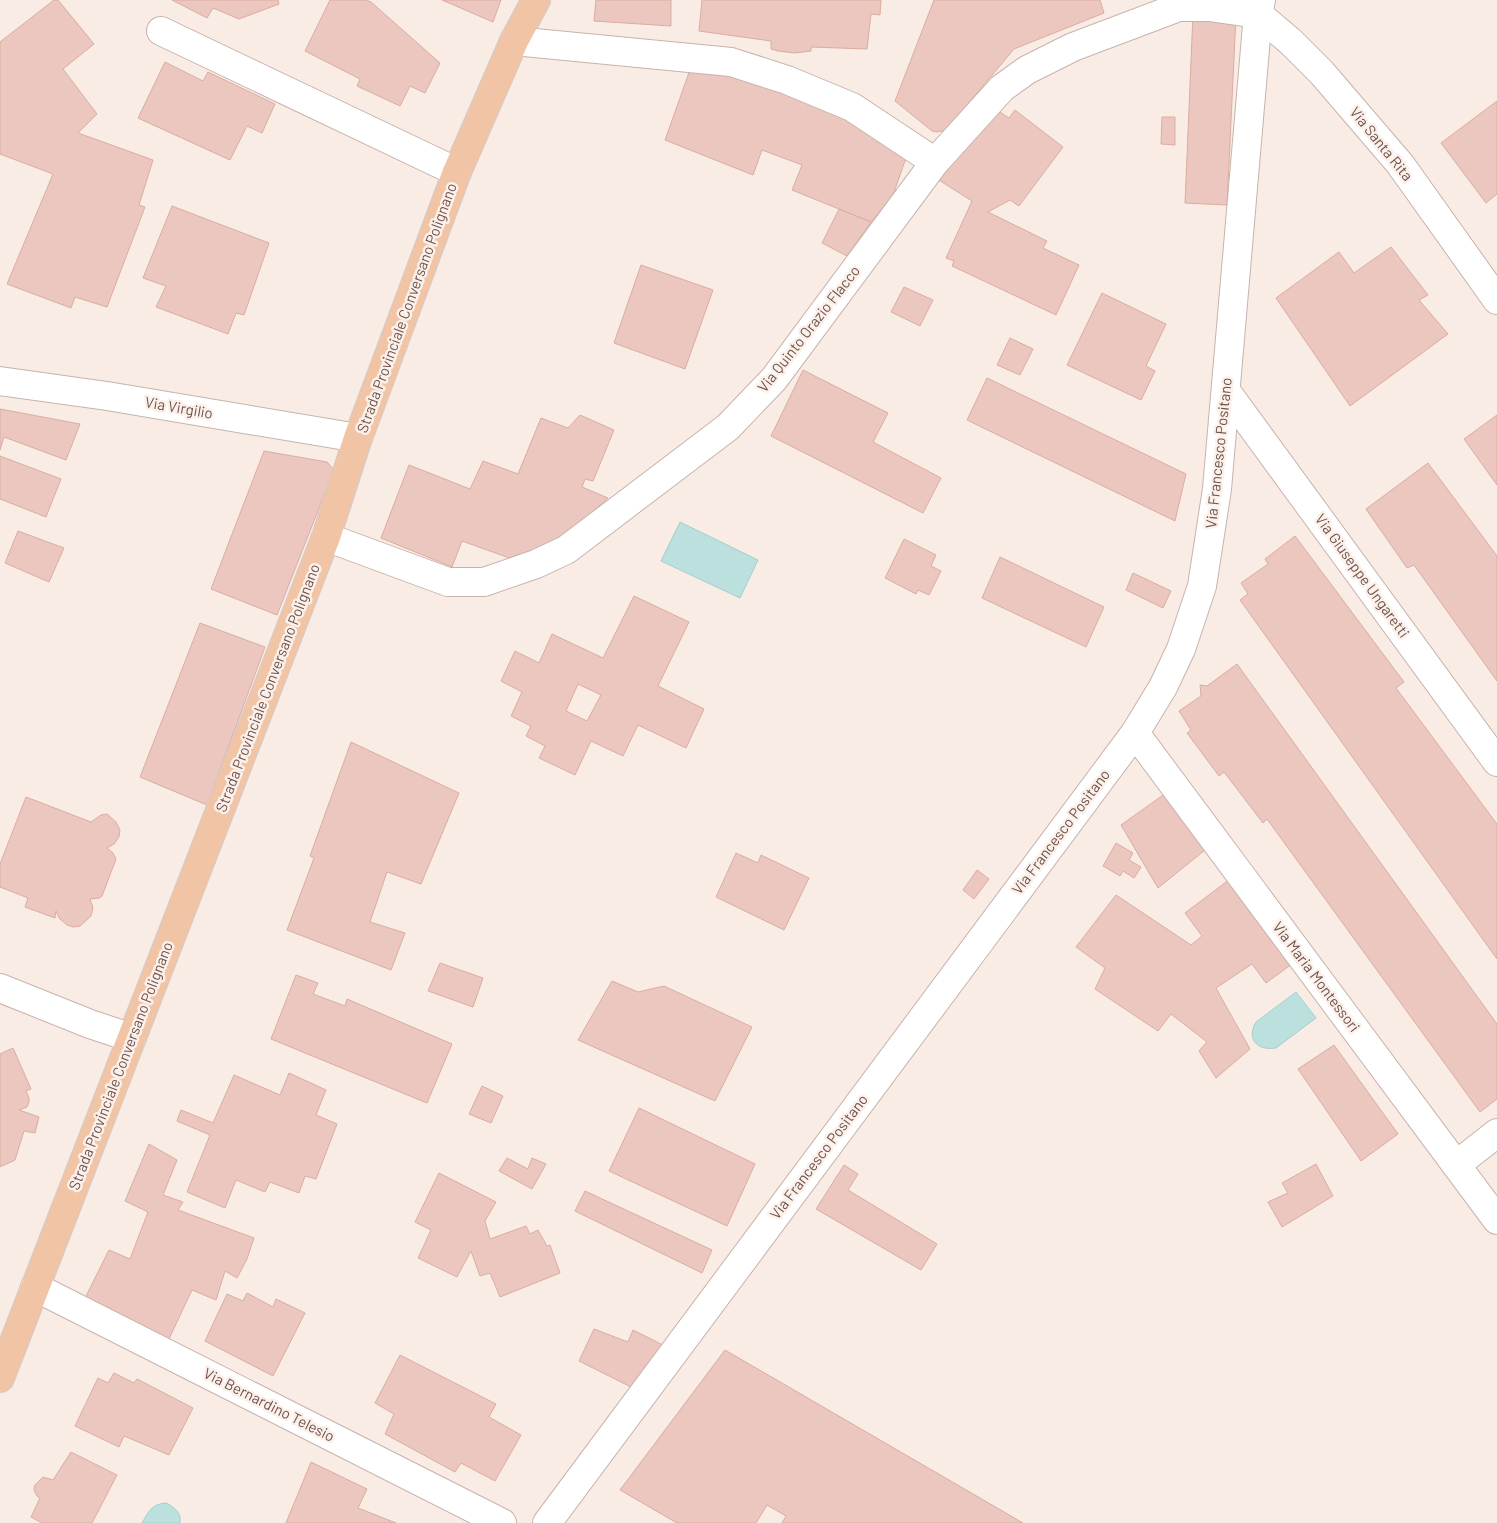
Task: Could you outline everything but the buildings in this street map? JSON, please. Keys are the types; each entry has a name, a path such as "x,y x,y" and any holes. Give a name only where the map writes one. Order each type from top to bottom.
{"main road":[{"name":"Strada Provinciale Conversano Polignano","path":"0,1378 326,537 358,438 458,172 514,41 536,0"}],"street":[{"name":"Via Quinto Orazio Flacco","path":"326,537 448,582 484,582 536,564 566,550 728,426 774,379 935,162 1002,88 1027,70 1074,47 1179,7 1260,7"},
{"name":"Via Santa Rita","path":"1260,7 1322,73 1400,164 1497,300"},
{"name":"Via Francesco Positano","path":"547,1523 1135,733 1163,687 1181,649 1202,586 1217,489 1260,7"},
{"path":"160,31 458,172"},
{"path":"514,41 730,62 787,80 852,107 935,162"},
{"name":"Via Virgilio","path":"0,381 108,396 358,438"},
{"name":"Via Giuseppe Ungaretti","path":"1226,391 1497,762"},
{"name":"Via Maria Montessori","path":"1135,733 1497,1220"},
{"path":"0,988 90,1024 132,1038"},
{"path":"1456,1165 1497,1133"},
{"name":"Via Bernardino Telesio","path":"35,1287 502,1523"}],"water":[{"path":"680,522 758,560 740,598 661,561"},
{"path":"1296,992 1316,1018 1276,1048 1263,1048 1259,1046 1252,1034 1256,1022"},
{"path":"166,1503 179,1513 180,1523 142,1523 154,1507"}]}
